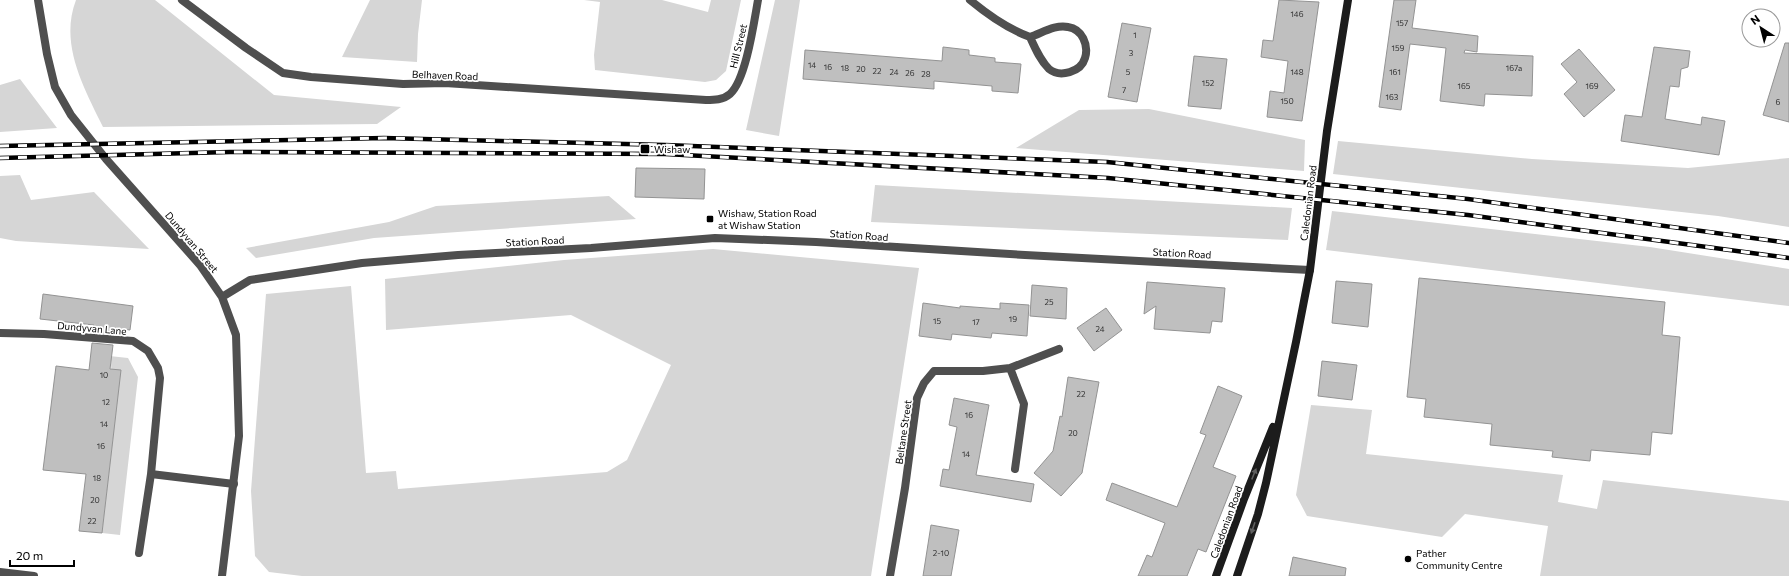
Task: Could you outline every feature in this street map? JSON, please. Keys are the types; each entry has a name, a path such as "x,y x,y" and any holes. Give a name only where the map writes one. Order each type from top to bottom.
{"main road":[{"name":"Caledonian Road","path":"1237,576 1264,489 1310,270 1327,131 1348,0"},
{"name":"Caledonian Road","path":"1216,576 1244,499 1281,408"}],"street":[{"name":"Dundyvan Street","path":"38,0 47,54 55,87 71,115 106,159 200,265 222,297 236,335 239,436 222,576"},
{"name":"Belhaven Road","path":"182,0 246,48 283,73 311,77 395,83 444,83 647,98 706,100 721,99 730,94"},
{"name":"Hill Street","path":"730,94 740,78 751,38 758,0"},
{"path":"970,0 990,16 1020,34 1030,37 1056,27 1069,27 1076,30 1083,36 1086,43 1085,58 1081,65 1072,72 1061,74 1051,70 1042,61 1030,37"},
{"name":"Station Road","path":"222,297 250,280 362,263 458,255 591,248 715,238 816,242 1310,270"},
{"name":"Dundyvan Lane","path":"0,333 44,334 134,341 148,351 158,368 160,378 151,474 139,553"},
{"name":"Beltane Street","path":"890,576 905,488 917,398 924,384 934,371 983,371 1010,368 1059,349"},
{"path":"1010,368 1024,404 1015,469"},
{"path":"151,474 234,484"},
{"path":"0,572 34,576"}],"shaded area":[{"path":"76,0 155,0 274,95 401,107 377,124 103,127 88,97 76,65 72,49 70,33"},
{"path":"370,0 422,0 418,34 417,62 342,57"},
{"path":"584,0 662,0 708,12 711,0 741,0 726,71 716,80 705,82 595,70 594,55 600,2"},
{"path":"775,0 800,0 779,136 746,130"},
{"path":"20,79 57,128 0,132 0,85"},
{"path":"1149,109 1305,140 1304,171 1016,148 1079,110"},
{"path":"1338,141 1532,159 1688,168 1789,158 1789,227 1718,216 1333,174"},
{"path":"20,175 31,200 94,192 149,249 16,241 0,238 0,176"},
{"path":"875,185 1292,208 1288,240 871,222"},
{"path":"609,196 636,219 374,238 256,258 246,248 389,222 436,206"},
{"path":"1332,211 1650,247 1789,269 1789,306 1326,250"},
{"path":"713,249 919,268 871,576 302,576 269,572 255,556 251,491 266,294 351,286 366,473 396,471 398,489 607,472 627,460 671,365 571,315 386,330 385,279 564,260"},
{"path":"91,354 128,358 138,377 120,535 102,533 113,437 111,360"},
{"path":"1311,405 1372,410 1366,454 1563,475 1558,502 1597,509 1603,480 1789,501 1789,576 1540,576 1548,526 1465,514 1442,537 1307,516 1296,495"}],"building":[{"path":"1279,0 1319,2 1302,121 1267,117 1270,91 1284,93 1288,61 1261,57 1263,40 1273,41"},
{"path":"1394,0 1416,0 1412,28 1478,36 1477,52 1465,50 1464,53 1533,56 1532,96 1485,94 1484,106 1440,101 1446,48 1410,44 1401,110 1379,107"},
{"path":"1122,23 1151,28 1137,102 1108,97"},
{"path":"1785,43 1789,43 1789,122 1763,115"},
{"path":"943,47 969,50 969,55 995,58 995,62 1021,64 1018,93 992,91 992,86 934,81 934,89 803,79 805,50 942,61"},
{"path":"1654,47 1690,51 1688,67 1681,69 1679,87 1670,86 1665,119 1701,125 1702,117 1725,121 1719,155 1621,141 1625,115 1642,117"},
{"path":"1579,49 1615,90 1584,117 1564,94 1577,82 1561,64"},
{"path":"1194,56 1227,59 1221,109 1188,106"},
{"path":"636,168 705,169 704,199 635,197"},
{"path":"1419,278 1665,302 1662,335 1680,337 1672,434 1652,432 1650,455 1591,450 1590,461 1552,457 1553,451 1490,445 1492,424 1424,417 1426,399 1407,397"},
{"path":"1336,281 1372,284 1368,327 1332,323"},
{"path":"1147,282 1225,288 1222,322 1212,321 1210,333 1154,329 1156,306 1144,314"},
{"path":"1032,285 1067,288 1066,319 1030,316"},
{"path":"43,294 133,306 130,330 115,328 114,334 93,332 94,325 40,319"},
{"path":"923,303 960,308 960,306 1000,309 1000,303 1029,305 1027,336 992,333 991,338 952,334 951,340 919,336"},
{"path":"1106,308 1122,330 1094,351 1077,328"},
{"path":"92,343 113,345 110,369 121,370 102,533 79,531 86,474 43,470 56,366 89,370"},
{"path":"1322,361 1357,365 1352,400 1318,396"},
{"path":"1068,377 1099,382 1082,473 1061,496 1034,473 1053,451 1060,416 1062,417"},
{"path":"1218,386 1242,396 1213,467 1236,476 1206,552 1198,549 1187,576 1138,576 1147,555 1152,557 1165,523 1106,500 1112,483 1177,507 1206,435 1200,433"},
{"path":"954,398 989,405 976,475 1034,484 1031,502 940,486 943,469 949,470 957,427 949,425"},
{"path":"931,525 959,530 951,576 923,576"},
{"path":"1293,557 1346,568 1345,576 1289,576"}],"railway":[{"path":"0,146 384,138 665,145 1107,162 1468,199 1789,243"},
{"path":"0,158 230,152 665,154 1108,178 1468,215 1789,258"}],"place":[{"name":"Wishaw","path":"645,149"},
{"name":"Wishaw, Station Road at Wishaw Station","path":"710,219"},
{"name":"Pather Community Centre","path":"1408,559"}]}
